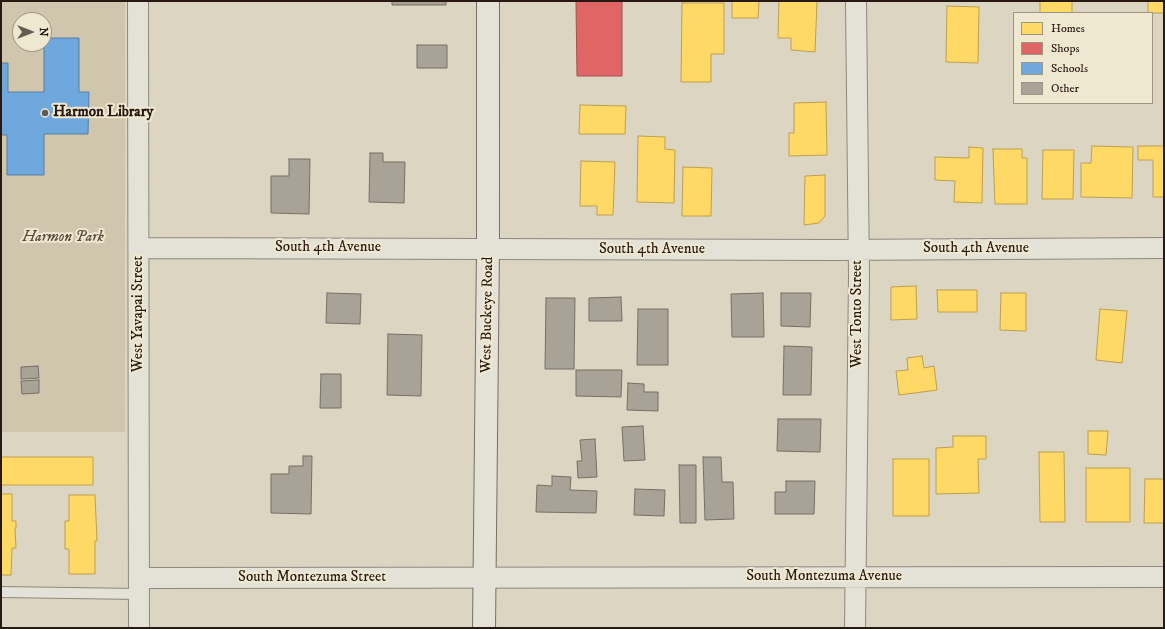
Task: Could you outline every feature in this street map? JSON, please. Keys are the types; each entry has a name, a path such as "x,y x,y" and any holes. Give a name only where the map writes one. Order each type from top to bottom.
{"main road":[{"name":"West Buckeye Road","path":"484,628 488,248 488,1"}],"street":[{"name":"West Yavapai Street","path":"138,1 139,628"},
{"name":"West Tonto Street","path":"856,1 859,250 856,628"},
{"name":"South 4th Avenue","path":"139,248 859,250 1164,248"},
{"name":"South Montezuma Street","path":"139,586 484,577"},
{"name":"South Montezuma Avenue","path":"484,577 1164,577"}],"lane":[{"path":"1,592 139,586"}],"green space":[{"name":"Harmon Park","path":"1,1 125,1 125,432 1,432"}],"building: Homes":[{"path":"732,1 759,1 758,18 732,18"},
{"path":"779,1 817,1 815,52 791,50 791,38 778,38"},
{"path":"1040,1 1072,1 1072,12 1040,12"},
{"path":"1148,1 1164,1 1164,13 1148,12"},
{"path":"682,3 724,3 724,54 711,54 711,82 681,82"},
{"path":"947,6 979,7 978,63 946,62"},
{"path":"826,102 827,155 789,156 789,133 794,133 794,103"},
{"path":"580,105 626,106 625,134 579,134"},
{"path":"638,136 665,137 665,149 675,150 674,203 637,202"},
{"path":"1092,146 1133,147 1132,198 1081,197 1081,163 1091,163"},
{"path":"1138,146 1164,146 1164,197 1153,197 1153,160 1138,160"},
{"path":"969,147 983,148 982,203 954,202 955,181 935,180 935,157 969,158"},
{"path":"993,149 1022,149 1022,158 1027,158 1027,204 995,204"},
{"path":"1043,150 1074,150 1073,199 1042,199"},
{"path":"581,161 615,162 613,215 597,215 597,206 580,206"},
{"path":"683,167 712,168 711,216 682,216"},
{"path":"825,175 825,216 819,223 804,225 805,176"},
{"path":"916,286 917,319 891,320 891,287"},
{"path":"937,290 977,290 977,312 938,312"},
{"path":"1001,293 1026,293 1026,331 1000,330"},
{"path":"1100,309 1127,311 1122,363 1096,360"},
{"path":"922,356 924,368 934,366 937,390 899,395 896,371 908,370 907,358"},
{"path":"1088,431 1108,431 1106,455 1088,454"},
{"path":"953,436 986,436 986,459 978,459 979,493 936,494 936,448 953,447"},
{"path":"1039,452 1064,452 1065,522 1040,522"},
{"path":"1,457 93,457 93,485 1,485"},
{"path":"893,459 929,459 929,516 893,516"},
{"path":"1086,468 1130,468 1130,522 1086,522"},
{"path":"1145,479 1164,479 1164,523 1144,523"},
{"path":"1,494 12,494 12,521 16,521 16,548 12,548 11,575 1,575"},
{"path":"69,495 95,495 97,541 95,541 95,574 69,574 69,549 65,549 65,521 69,521"}],"building: Shops":[{"path":"576,1 622,1 622,76 577,76"}],"building: Schools":[{"name":"Harmon Library","path":"52,38 79,38 79,92 89,92 88,134 44,134 44,175 7,175 7,135 1,135 1,63 8,63 8,92 44,92 44,52 52,52"}],"building: Other":[{"path":"392,1 446,1 446,5 392,5"},
{"path":"417,45 447,45 447,68 417,68"},
{"path":"370,153 383,153 383,162 405,162 404,203 369,202"},
{"path":"289,159 310,159 309,214 271,213 271,176 289,176"},
{"path":"327,293 361,294 360,324 326,323"},
{"path":"763,293 764,337 732,337 731,294"},
{"path":"781,293 811,293 810,327 781,326"},
{"path":"621,297 622,321 589,321 589,298"},
{"path":"546,298 575,298 574,369 545,369"},
{"path":"638,309 668,309 668,365 637,365"},
{"path":"388,334 422,335 421,396 387,395"},
{"path":"784,346 812,347 811,395 783,395"},
{"path":"38,366 39,378 21,379 21,367"},
{"path":"576,370 622,370 621,397 576,396"},
{"path":"321,374 341,374 341,408 320,408"},
{"path":"39,380 39,393 22,394 21,381"},
{"path":"628,383 644,384 644,392 658,392 658,411 627,410"},
{"path":"778,419 821,419 820,452 777,451"},
{"path":"643,426 645,460 624,461 622,427"},
{"path":"595,439 597,477 578,478 577,461 582,461 580,440"},
{"path":"303,456 312,456 311,514 271,513 271,474 289,474 289,466 303,466"},
{"path":"703,457 721,457 722,482 733,482 734,519 705,520"},
{"path":"679,465 696,465 696,523 680,523"},
{"path":"552,476 571,477 570,490 597,491 596,513 536,512 537,485 552,486"},
{"path":"786,481 815,481 814,514 775,514 775,492 786,492"},
{"path":"635,489 665,490 664,516 634,515"}],"place":[{"name":"Harmon Library","path":"45,113"}]}
